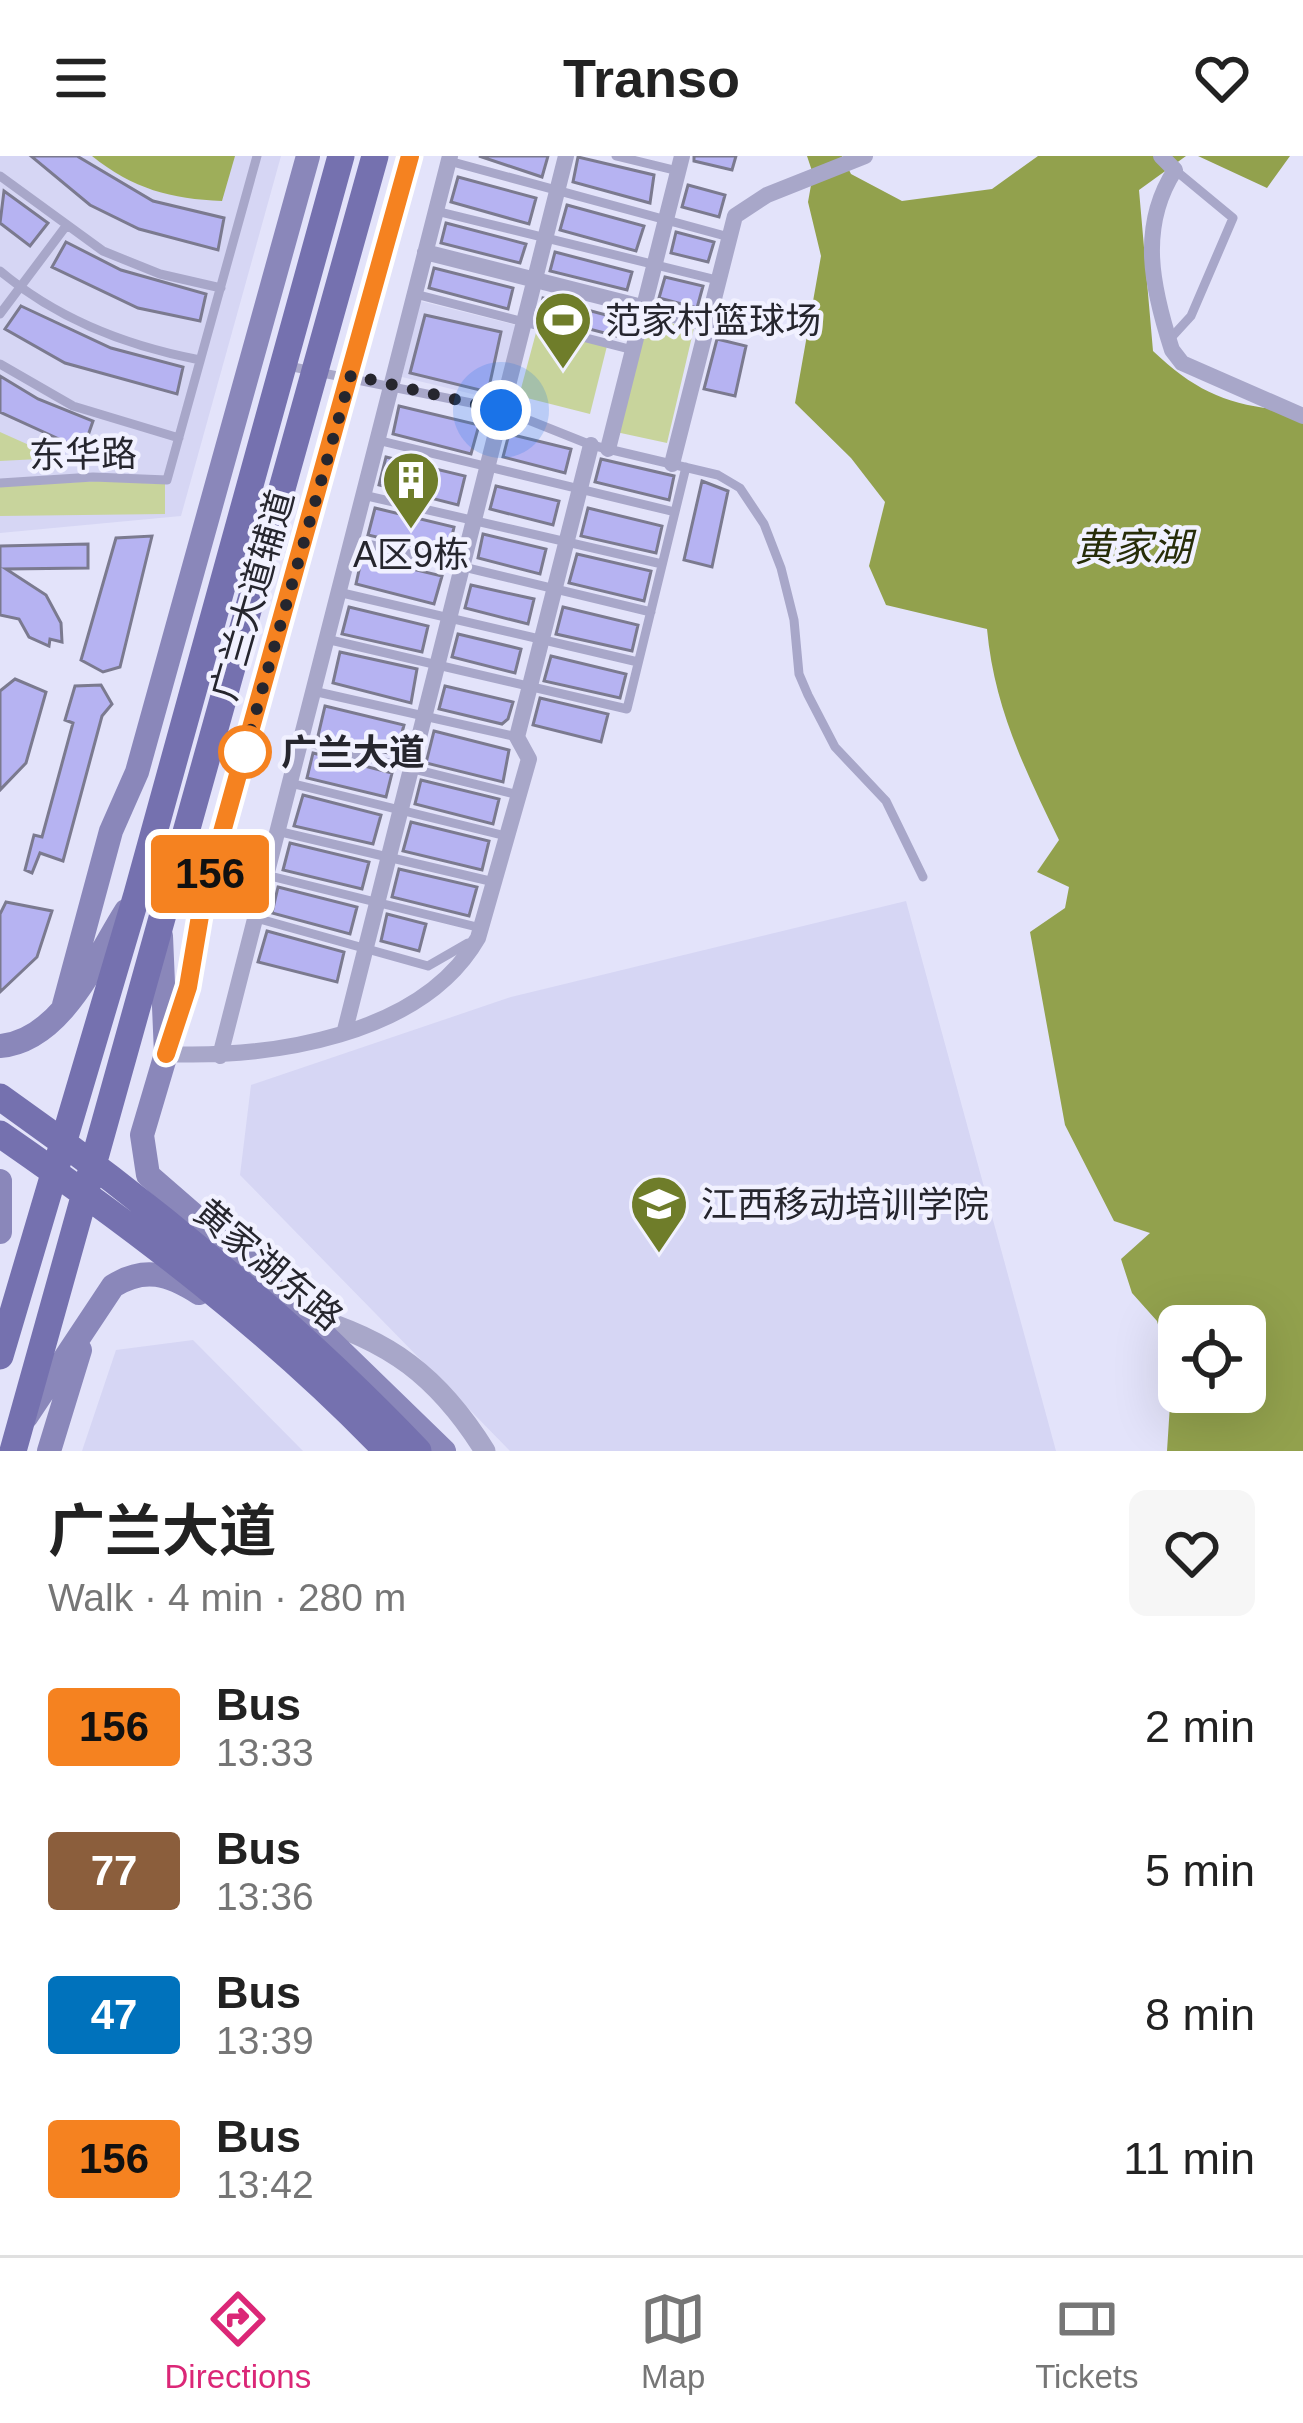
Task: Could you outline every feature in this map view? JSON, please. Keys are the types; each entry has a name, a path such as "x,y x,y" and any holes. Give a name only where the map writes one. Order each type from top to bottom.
{"main road":[{"name":"广兰大道辅道","path":"64,1005 111,831 137,772 308,156"},
{"path":"0,1356 137,894 341,156"},
{"path":"13,1451 97,1166 375,156"},
{"name":"广兰大道辅道","path":"263,1275 148,1174 142,1135 188,987 202,904 410,156"},
{"path":"0,1046 26,1040 48,1026 137,894"},
{"path":"161,936 166,1054"},
{"name":"黄家湖东路","path":"0,1096 97,1166 344,1374 418,1451"},
{"name":"黄家湖东路","path":"0,1134 88,1196 330,1391 387,1451"},
{"path":"0,1180 0,1232"},
{"path":"25,1419 99,1301 133,1273 173,1277 245,1322"},
{"path":"263,1275 444,1451"},
{"path":"263,1275 344,1374"},
{"path":"49,1451 85,1330"}],"street":[{"path":"345,1030 566,156"},
{"path":"1161,156 1175,170 1161,192 1150,244 1169,340 1182,363 1303,416"},
{"path":"220,1056 450,159"},
{"path":"679,466 705,323 735,216 796,184 858,160"},
{"path":"166,1054 220,1056 297,1045 345,1030 435,989 464,961 479,933 529,759 517,737 579,489 633,350 680,164"},
{"path":"425,252 705,323"},
{"path":"305,1316 349,1328 400,1352 453,1406 485,1451"}],"lane":[{"path":"0,364 73,406 179,438 257,156"},
{"path":"616,156 680,164"},
{"path":"450,159 729,237"},
{"path":"1169,340 1191,316 1233,218 1175,170"},
{"path":"0,176 66,226 134,265 220,288"},
{"path":"436,211 717,280"},
{"path":"0,314 66,226"},
{"path":"0,271 22,288 121,340 200,360"},
{"path":"415,294 633,350"},
{"path":"282,364 501,410 599,447 718,475 753,503 790,596 799,674 808,695 835,747 886,801 923,877"},
{"name":"东华路","path":"0,483 93,477 167,480 179,438"},
{"path":"377,440 675,512"},
{"path":"326,639 627,709 675,512 679,466"},
{"path":"363,495 662,564"},
{"path":"351,540 651,612"},
{"path":"338,592 638,662"},
{"path":"313,691 517,737"},
{"path":"300,741 519,795"},
{"path":"290,783 507,836"},
{"path":"278,831 494,882"},
{"path":"266,875 479,933"},
{"path":"256,917 428,966 479,933"}],"shaded area":[{"path":"0,156 281,156 181,516 0,533"},
{"path":"92,156 235,156 222,201 153,190 122,177"},
{"path":"420,301 516,325 497,400 402,377"},
{"path":"646,318 694,328 667,443 616,432"},
{"name":"范家村篮球场","path":"537,329 607,346 590,414 519,396"},
{"path":"0,432 58,458 0,461"},
{"path":"99,481 165,484 165,514 0,516 0,486"},
{"name":"江西移动培训学院","path":"906,901 1056,1451 510,1451 240,1175 251,1085 511,997"},
{"path":"193,1340 303,1451 82,1451 116,1350"}],"water":[{"name":"黄家湖","path":"807,156 842,156 851,174 902,201 992,189 1038,156 1186,156 1139,190 1153,351 1187,379 1221,397 1259,407 1303,410 1303,1451 1167,1451 1169,1413 1266,1413 1266,1305 1158,1305 1158,1325 1132,1293 1121,1259 1150,1233 1114,1221 1065,1125 1030,932 1065,908 1069,887 1037,872 1059,840 1004,712 987,629 886,605 869,566 885,502 851,458 795,403 821,256 808,202 813,174"},
{"path":"1198,156 1290,156 1267,188"}],"building":[{"path":"31,156 77,156 153,201 224,218 218,250 139,229 90,205"},
{"path":"479,156 548,156 542,177"},
{"path":"694,156 736,156 732,170 694,161"},
{"path":"578,157 654,175 650,203 573,182"},
{"path":"458,177 536,198 529,224 451,202"},
{"path":"688,185 725,195 719,217 682,207"},
{"path":"4,191 48,223 30,246 0,223"},
{"path":"567,205 644,226 636,251 560,230"},
{"path":"446,223 526,244 520,263 441,243"},
{"path":"676,232 714,242 708,262 671,253"},
{"path":"66,242 121,270 206,294 200,321 138,308 52,267"},
{"path":"555,252 632,272 627,290 550,271"},
{"path":"434,268 513,288 508,309 429,288"},
{"path":"665,277 703,286 697,308 659,298"},
{"path":"543,298 621,319 616,336 539,316"},
{"path":"21,306 111,348 183,367 177,394 65,363 5,329"},
{"path":"425,315 501,332 488,392 410,373"},
{"path":"717,339 746,346 735,396 704,389"},
{"path":"0,376 38,399 93,421 83,450 0,412"},
{"path":"399,406 479,425 471,454 393,434"},
{"path":"509,434 571,449 565,473 503,457"},
{"path":"386,457 465,476 458,505 379,485"},
{"path":"601,459 674,476 669,500 595,482"},
{"path":"702,481 728,491 712,567 684,560"},
{"path":"496,486 559,501 553,525 490,509"},
{"name":"A区9栋","path":"375,508 454,527 448,554 368,535"},
{"path":"588,508 662,526 656,553 581,536"},
{"path":"483,534 546,549 540,574 478,558"},
{"path":"152,536 120,667 103,672 81,660 116,538"},
{"path":"88,544 88,568 6,569 46,595 61,623 62,642 50,639 49,646 29,637 19,619 0,615 0,546"},
{"path":"577,554 651,571 644,601 569,583"},
{"path":"362,557 442,576 434,604 356,584"},
{"path":"471,585 534,599 528,624 465,608"},
{"path":"349,607 428,626 422,652 342,634"},
{"path":"563,607 638,625 632,651 556,634"},
{"path":"458,634 521,649 515,673 452,657"},
{"path":"340,652 417,669 411,703 333,683"},
{"path":"551,656 626,674 620,698 544,681"},
{"path":"15,679 46,692 26,763 0,790 0,691"},
{"path":"101,685 112,704 102,716 63,861 40,853 32,873 25,870 34,835 42,837 73,723 65,720 75,686"},
{"path":"445,686 513,702 508,719 502,724 439,709"},
{"path":"540,698 608,714 601,742 533,725"},
{"path":"325,706 404,725 396,755 318,736"},
{"path":"434,731 509,750 503,782 426,763"},
{"path":"313,753 392,773 386,797 307,778"},
{"path":"421,780 499,799 493,824 415,804"},
{"path":"303,795 381,815 373,844 294,826"},
{"path":"411,822 489,841 482,870 403,851"},
{"path":"290,843 369,862 362,889 283,870"},
{"path":"399,869 477,887 469,916 392,897"},
{"path":"278,887 357,907 350,934 272,913"},
{"path":"6,902 52,911 37,957 0,992 0,914"},
{"path":"387,914 426,924 419,951 381,941"},
{"path":"267,931 344,952 337,982 258,962"}],"bus line":[{"name":"156","path":"166,1054 188,987 202,904 410,156"}],"place":[{"name":"范家村篮球场","path":"563,371"},
{"name":"A区9栋","path":"411,531"},
{"name":"广兰大道","path":"245,752"},
{"name":"江西移动培训学院","path":"659,1255"}],"route":[{"path":"245,752 239,772 351,375 501,410"}]}
